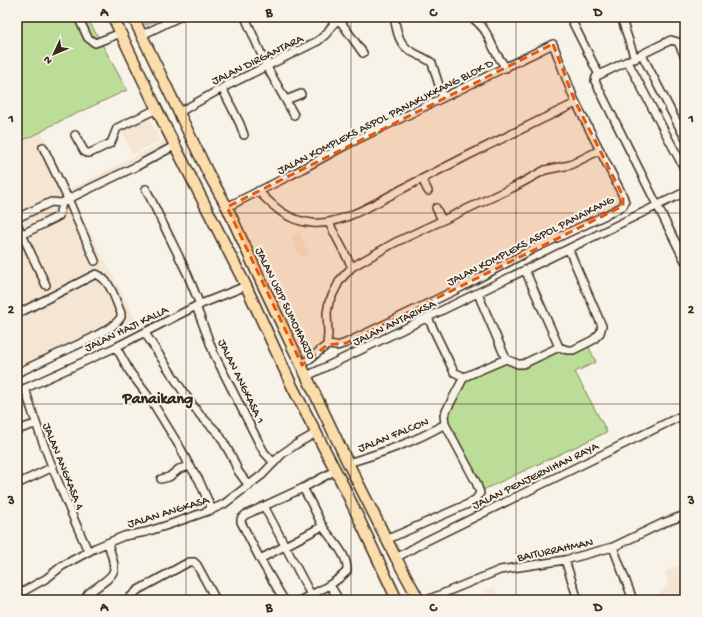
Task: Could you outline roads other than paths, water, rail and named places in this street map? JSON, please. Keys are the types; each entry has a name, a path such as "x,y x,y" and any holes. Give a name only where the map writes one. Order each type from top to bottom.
{"highway":[{"path":"114,17 157,109 246,286 292,386 336,470 396,600"},
{"name":"JALAN URIP SUMOHARJO","path":"133,17 178,113 226,207 348,463 419,600"},
{"path":"336,470 348,463"}],"street":[{"path":"78,17 88,38 95,43 121,33"},
{"path":"142,35 180,17"},
{"path":"245,17 267,67 294,115"},
{"path":"338,17 363,53"},
{"name":"JALAN DIRGANTARA","path":"178,113 222,88 318,41 326,34 338,17"},
{"path":"394,17 397,33 402,43 411,51 432,63 443,98"},
{"path":"471,17 481,25 506,68"},
{"path":"570,17 599,75"},
{"path":"620,17 635,59 685,170"},
{"path":"685,57 678,42 673,40 667,41 635,59 599,75 596,77 595,81 685,261"},
{"name":"JALAN KOMPLEKS ASPOL PANAKUKKANG BLOK D","path":"226,207 348,144 553,44"},
{"name":"JALAN KOMPLEKS ASPOL PANAIKANG","path":"327,345 337,346 346,343 462,287 623,206 625,202 623,196 576,103 553,44"},
{"path":"635,59 685,138"},
{"path":"222,88 244,135"},
{"path":"286,100 301,94"},
{"path":"258,191 277,209 293,220 312,223 329,223 376,203 576,103"},
{"path":"75,134 84,151 90,153 111,143 117,128 157,109"},
{"path":"17,218 51,202 65,201 176,145"},
{"path":"44,148 65,201 95,261"},
{"path":"302,365 327,345 327,313 329,302 340,280 352,267 394,243 514,187 545,170 570,165 600,150"},
{"path":"422,179 428,191"},
{"name":"JALAN ANGKASA 1","path":"146,190 187,273 214,354 264,452 274,463"},
{"name":"JALAN ANTARIKSA","path":"307,376 524,270 569,250 685,192"},
{"path":"20,236 59,216 65,201"},
{"path":"436,208 442,220"},
{"path":"329,223 352,267"},
{"path":"17,224 20,236 46,285"},
{"path":"524,270 559,347 567,350 573,350 593,340 600,334 602,326 569,250"},
{"path":"17,314 96,274 101,276 109,285 121,313 121,317 111,327 90,339 17,373"},
{"name":"JALAN HAJI KALLA","path":"17,392 116,347 198,305 246,286"},
{"path":"478,293 506,359 518,364 523,364 559,347"},
{"path":"428,318 454,372 464,377"},
{"path":"145,333 184,394 200,415 219,434 238,471 249,486"},
{"path":"116,347 130,372 151,400 181,449 199,480 212,510"},
{"path":"388,539 468,504 476,499 480,493 476,482 445,424 444,415 464,377 506,359"},
{"name":"JALAN ANGKASA 4","path":"25,388 35,424 72,516 88,551"},
{"name":"JALAN PENJERNIHAN RAYA","path":"396,558 428,540 685,414"},
{"path":"17,430 35,424"},
{"name":"JALAN FALCON","path":"348,463 419,438 445,424"},
{"name":"JALAN ANGKASA","path":"17,595 47,578 62,566 88,551 124,536 146,532 212,510 224,504 262,475 282,454 316,433"},
{"path":"161,479 168,478 176,471 190,466"},
{"path":"17,484 53,467"},
{"path":"284,600 260,559 241,522 241,519 245,515 303,488 336,470"},
{"path":"301,600 330,585 341,577 347,571 348,564 323,526 303,488"},
{"path":"264,506 311,595"},
{"name":"BAITURRAHMAN","path":"427,600 500,570 565,560 613,547 663,523 685,515"},
{"path":"260,559 323,526"},
{"path":"87,600 87,594 106,581 113,574 115,569 108,543"},
{"path":"613,547 633,600"},
{"path":"565,560 578,600"},
{"path":"127,600 138,590 188,562 194,562 216,600"},
{"path":"330,585 339,600"}],"district":[{"name":"Panaikang","path":"158,397"}]}
